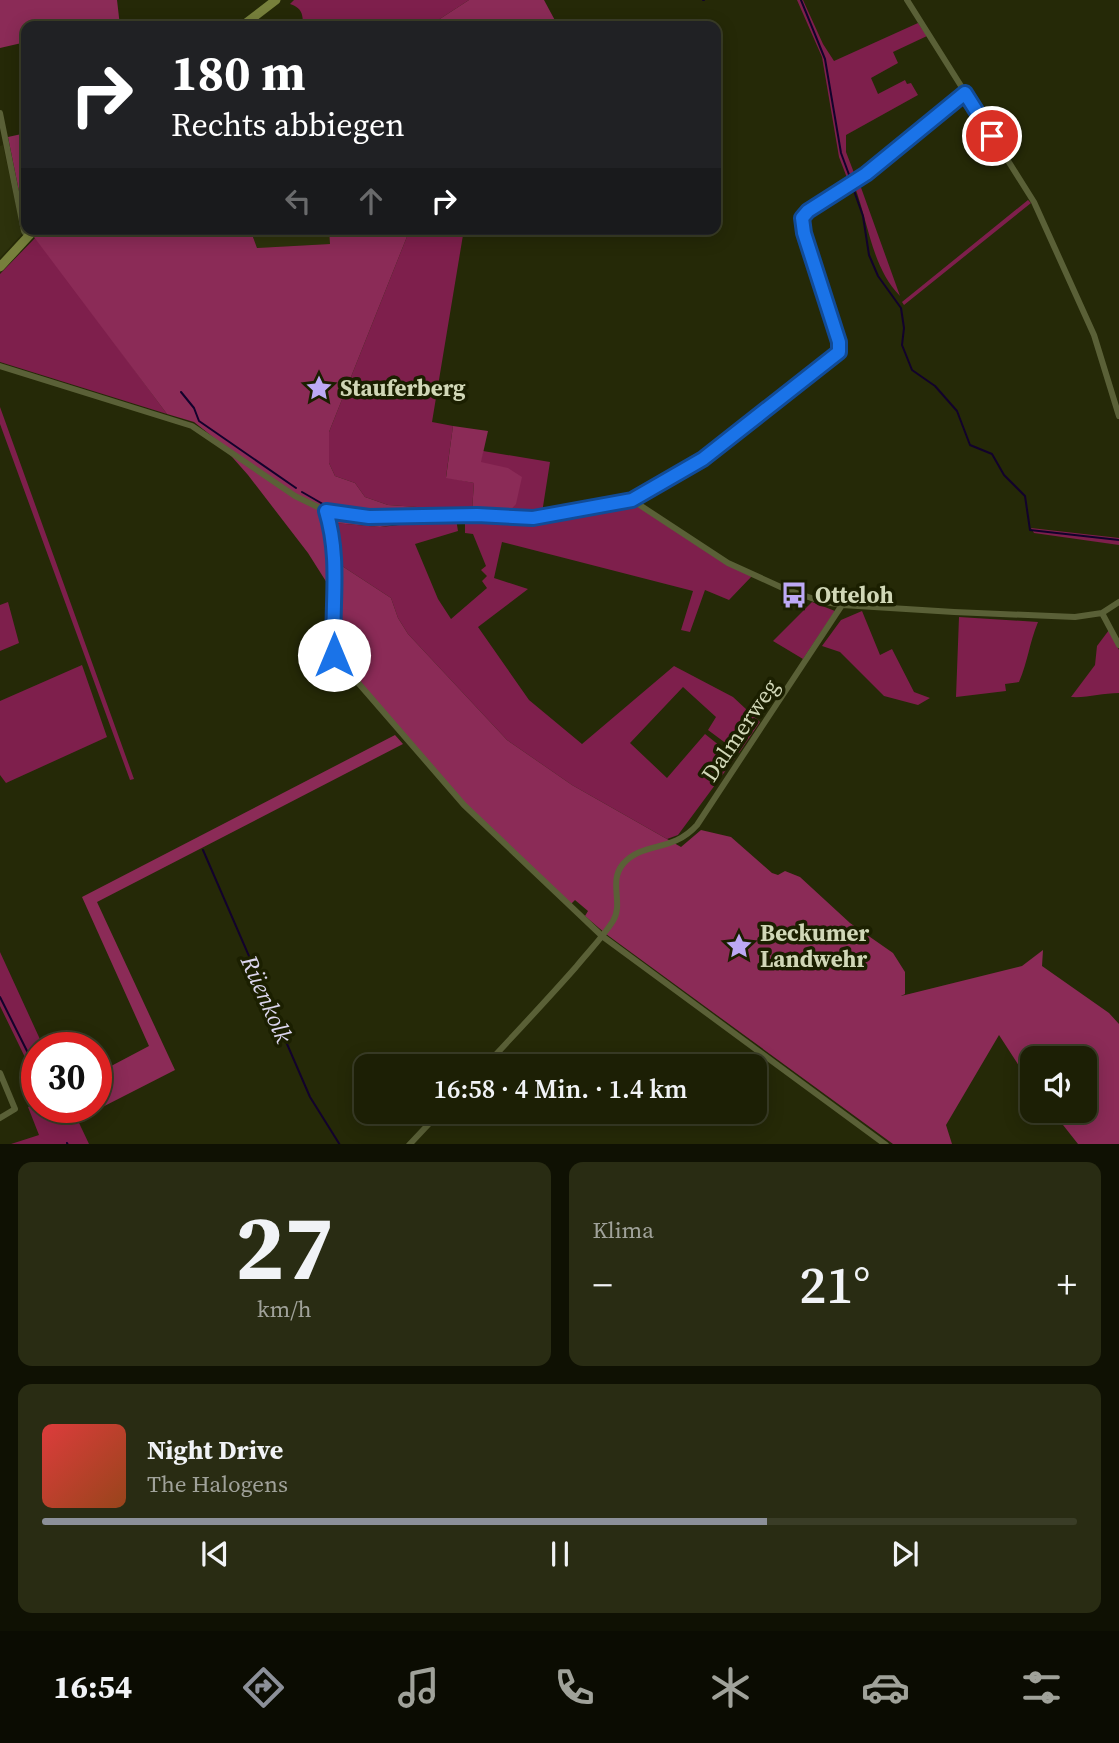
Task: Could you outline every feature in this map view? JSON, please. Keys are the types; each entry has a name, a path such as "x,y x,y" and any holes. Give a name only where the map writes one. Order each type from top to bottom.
{"street":[{"path":"249,21 276,0"},
{"path":"907,0 1034,202 1094,335 1119,416"},
{"path":"0,366 192,426 295,496 326,511 369,517 477,515 533,518 632,500 703,459 839,352 839,342 802,218 808,211 866,174 965,93"},
{"path":"0,113 21,214"},
{"path":"0,267 28,237"},
{"path":"632,500 728,563 795,593 842,605 1041,617 1102,613 1119,602"},
{"path":"326,511 335,545 334,650 338,663 464,805 602,936 886,1144"},
{"name":"Dalmerweg","path":"496,1054 602,936 616,916 615,884 620,869 640,852 680,841 696,825 842,605"},
{"path":"1102,613 1119,645"},
{"path":"0,1073 15,1109 0,1118"},
{"path":"409,1144 428,1124"}],"shaded area":[{"path":"0,0 117,0 119,21 21,21 21,43 0,48"},
{"path":"294,0 469,0 437,21 303,21 301,12 290,4"},
{"path":"469,0 544,0 555,21 437,21"},
{"path":"797,0 803,0 823,44 834,61 918,23 927,36 893,52 898,63 871,78 878,94 905,80 907,84 911,83 918,95 846,135 846,152 856,178 849,183 839,157 822,57"},
{"path":"21,134 21,201 8,137"},
{"path":"3,145 21,235 0,258 0,146"},
{"path":"859,182 900,296 890,284 877,258 854,185"},
{"path":"1028,200 1031,203 904,305 902,302"},
{"path":"33,235 252,235 257,248 330,244 329,235 408,235 329,432 329,463 335,476 355,483 365,497 388,505 418,507 411,522 380,527 334,523 339,564 391,598 398,618 408,634 507,740 572,785 681,847 701,830 731,837 772,873 778,875 785,871 800,877 850,923 893,953 905,972 905,994 901,996 1022,966 1043,950 1042,966 1109,1013 1119,1024 1119,1144 1078,1144 1061,1123 1097,1123 1097,1046 1020,1046 1020,1067 999,1035 946,1125 952,1144 893,1144 606,934 585,916 588,911 575,900 571,904 465,804 339,661 336,650 339,602 308,553 248,475 218,441 194,422 167,414"},
{"path":"252,235 330,235 331,244 257,248"},
{"path":"408,235 463,235 432,422 453,426 446,477 474,483 472,511 414,515 417,507 388,505 365,497 355,483 335,476 329,463 329,432"},
{"path":"36,237 167,414 0,362 0,274"},
{"path":"0,407 134,779 130,780 0,424"},
{"path":"453,426 488,431 481,462 508,468 522,477 516,504 506,515 472,511 474,483 446,478"},
{"path":"483,451 550,462 542,513 506,515 480,463"},
{"path":"627,505 638,507 752,576 729,600 705,590 690,632 681,630 693,591 502,542 494,578 528,589 478,627 529,700 582,744 674,666 733,697 760,722 739,753 708,730 716,717 683,687 630,743 667,778 705,734 735,758 678,835 667,839 572,785 507,740 408,634 398,618 391,598 339,564 334,523 380,527 456,519 458,531 415,544 438,599 451,619 487,588 482,581 487,576 481,570 486,566 473,534 465,533 465,517 533,520"},
{"path":"1031,528 1119,538 1119,545 1034,533"},
{"path":"8,602 19,643 0,651 0,605"},
{"path":"812,602 835,611 803,659 773,641"},
{"path":"862,611 880,655 892,649 914,692 930,698 918,705 884,696 840,652 822,646 841,620"},
{"path":"959,617 1038,622 1019,682 1005,684 1006,691 956,697"},
{"path":"1109,630 1119,650 1119,693 1071,697 1095,665 1097,646"},
{"path":"82,665 107,737 6,783 0,775 0,701"},
{"path":"395,735 403,744 97,902 175,1070 112,1102 112,1066 149,1046 82,897"},
{"path":"0,952 37,1032 21,1032 21,1049 0,1006"},
{"path":"34,1123 79,1123 89,1144 11,1144 39,1135"}],"waterway":[{"path":"801,0 825,59 841,153 851,180"},
{"path":"852,185 863,216 869,255 878,276 901,308 904,328 902,345 912,370 935,386 957,411 970,445 992,454 1004,475 1025,496 1030,530 1119,540"},
{"path":"181,392 194,408 199,421 296,488"},
{"path":"634,493 692,462"},
{"path":"302,492 328,507"},
{"path":"469,518 516,523 620,507"},
{"path":"332,515 371,521 436,519"},
{"name":"Rüenkolk","path":"203,850 310,1097 339,1144"},
{"path":"0,997 21,1039"}],"place":[{"name":"Stauferberg","path":"319,388"},
{"name":"Otteloh","path":"794,595"},
{"name":"Beckumer Landwehr","path":"739,946"}],"route":[{"path":"334,655 337,576 335,545 326,511 369,517 477,515 533,518 632,500 703,459 839,352 841,347 804,233 802,218 808,211 866,174 965,93 992,136"}]}
